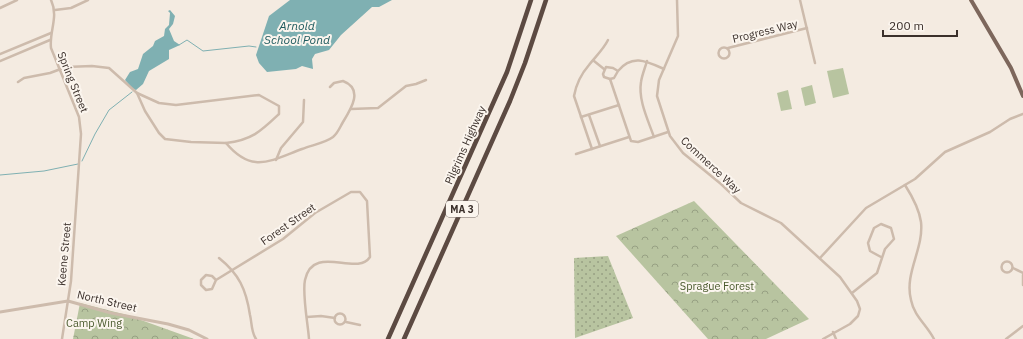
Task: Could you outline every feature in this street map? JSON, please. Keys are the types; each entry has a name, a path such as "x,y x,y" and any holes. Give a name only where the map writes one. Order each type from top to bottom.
{"highway":[{"name":"Pilgrims Highway","path":"388,339 507,72 531,0"},
{"name":"Pilgrims Highway","path":"404,339 510,101 525,63 546,0"}],"main road":[{"path":"971,0 1011,68 1023,96"}],"street":[{"path":"0,8 17,0"},
{"name":"Spring Street","path":"51,0 54,10 50,48 80,121 81,134 79,170"},
{"path":"54,10 71,8 88,0"},
{"name":"Commerce Way","path":"677,0 678,36 658,80 657,96 668,132 676,145 683,152 741,203 781,223 840,277 859,304 858,316 850,324 833,332"},
{"path":"800,0 815,63"},
{"name":"Progress Way","path":"728,48 730,51 729,56 725,58 721,57 720,50 724,47 728,48 807,28"},
{"path":"0,54 51,33"},
{"path":"0,61 50,40"},
{"path":"592,149 574,96 576,88 590,64 594,61 608,40"},
{"path":"604,68 604,77 610,79 614,78 624,64 632,60 647,61 664,69"},
{"path":"594,61 604,68"},
{"path":"647,61 640,82 640,91 654,137"},
{"path":"18,82 24,78 50,73 58,68 82,66 109,68 137,93 159,103 176,105 259,95 279,106 279,114 254,136 242,141 226,143 192,142 165,139 159,133 145,111 137,93"},
{"path":"604,68 609,66 618,71"},
{"path":"610,79 629,136 634,143 668,132"},
{"path":"351,109 378,108 406,86 426,80"},
{"path":"226,143 235,153 246,160 263,163 276,160 333,137 351,109 355,98 354,91 350,85 340,81 334,83 330,87"},
{"path":"276,160 281,148 303,122 304,100"},
{"path":"581,117 619,106"},
{"path":"820,258 866,208 919,176 949,149 990,132 1010,119 1023,114"},
{"path":"589,115 600,146"},
{"path":"576,154 629,136"},
{"name":"Keene Street","path":"62,339 71,281 79,170"},
{"path":"905,185 917,208 921,226 920,239 910,281 911,301 917,316 934,339"},
{"name":"Forest Street","path":"216,280 283,239 314,213 351,192 360,192 366,201 370,257 361,263 324,261 310,269 304,286 309,339"},
{"path":"852,293 877,273 881,257 885,249 894,239 891,228 881,224 874,228 868,243 870,251 881,257"},
{"path":"219,258 233,270 246,296 253,333 256,339"},
{"path":"1013,268 1011,271 1005,272 1002,268 1002,264 1006,261 1010,261 1013,268 1023,274 1023,285"},
{"name":"Forest Street","path":"206,275 212,276 216,280 215,286 210,290 205,289 201,285 202,278 206,275"},
{"name":"North Street","path":"0,312 68,301 111,314 168,324 189,330 207,339"},
{"path":"335,318 338,314 342,314 345,316 346,322"},
{"path":"307,317 321,316 335,318"},
{"path":"335,318 335,322 340,325 346,322 360,325"},
{"path":"1006,339 1023,326"},
{"path":"823,339 833,332 836,339"}],"green space":[{"path":"843,68 849,94 833,98 827,71"},
{"path":"812,85 816,103 805,106 801,88"},
{"path":"788,90 792,109 781,111 777,93"},
{"name":"Sprague Forest","path":"694,201 809,319 766,339 708,339 616,236"},
{"path":"608,256 633,318 575,338 574,258"},
{"name":"Camp Wing","path":"80,303 127,315 194,339 73,339"}],"water":[{"name":"Arnold School Pond","path":"290,0 392,0 379,7 372,7 341,35 329,50 315,54 312,59 313,69 302,66 296,69 267,72 259,63 256,55 269,16"},
{"path":"170,10 175,16 173,24 169,29 174,41 180,45 169,50 169,59 149,71 143,84 136,90 133,89 125,80 130,72 138,69 143,54 153,46 155,41 164,36 165,29 169,25 170,13 168,11"}],"waterway":[{"path":"179,45 187,40 203,51 249,46 256,47"},
{"path":"82,161 109,110 132,92"},
{"path":"0,175 44,171 78,164"}]}
